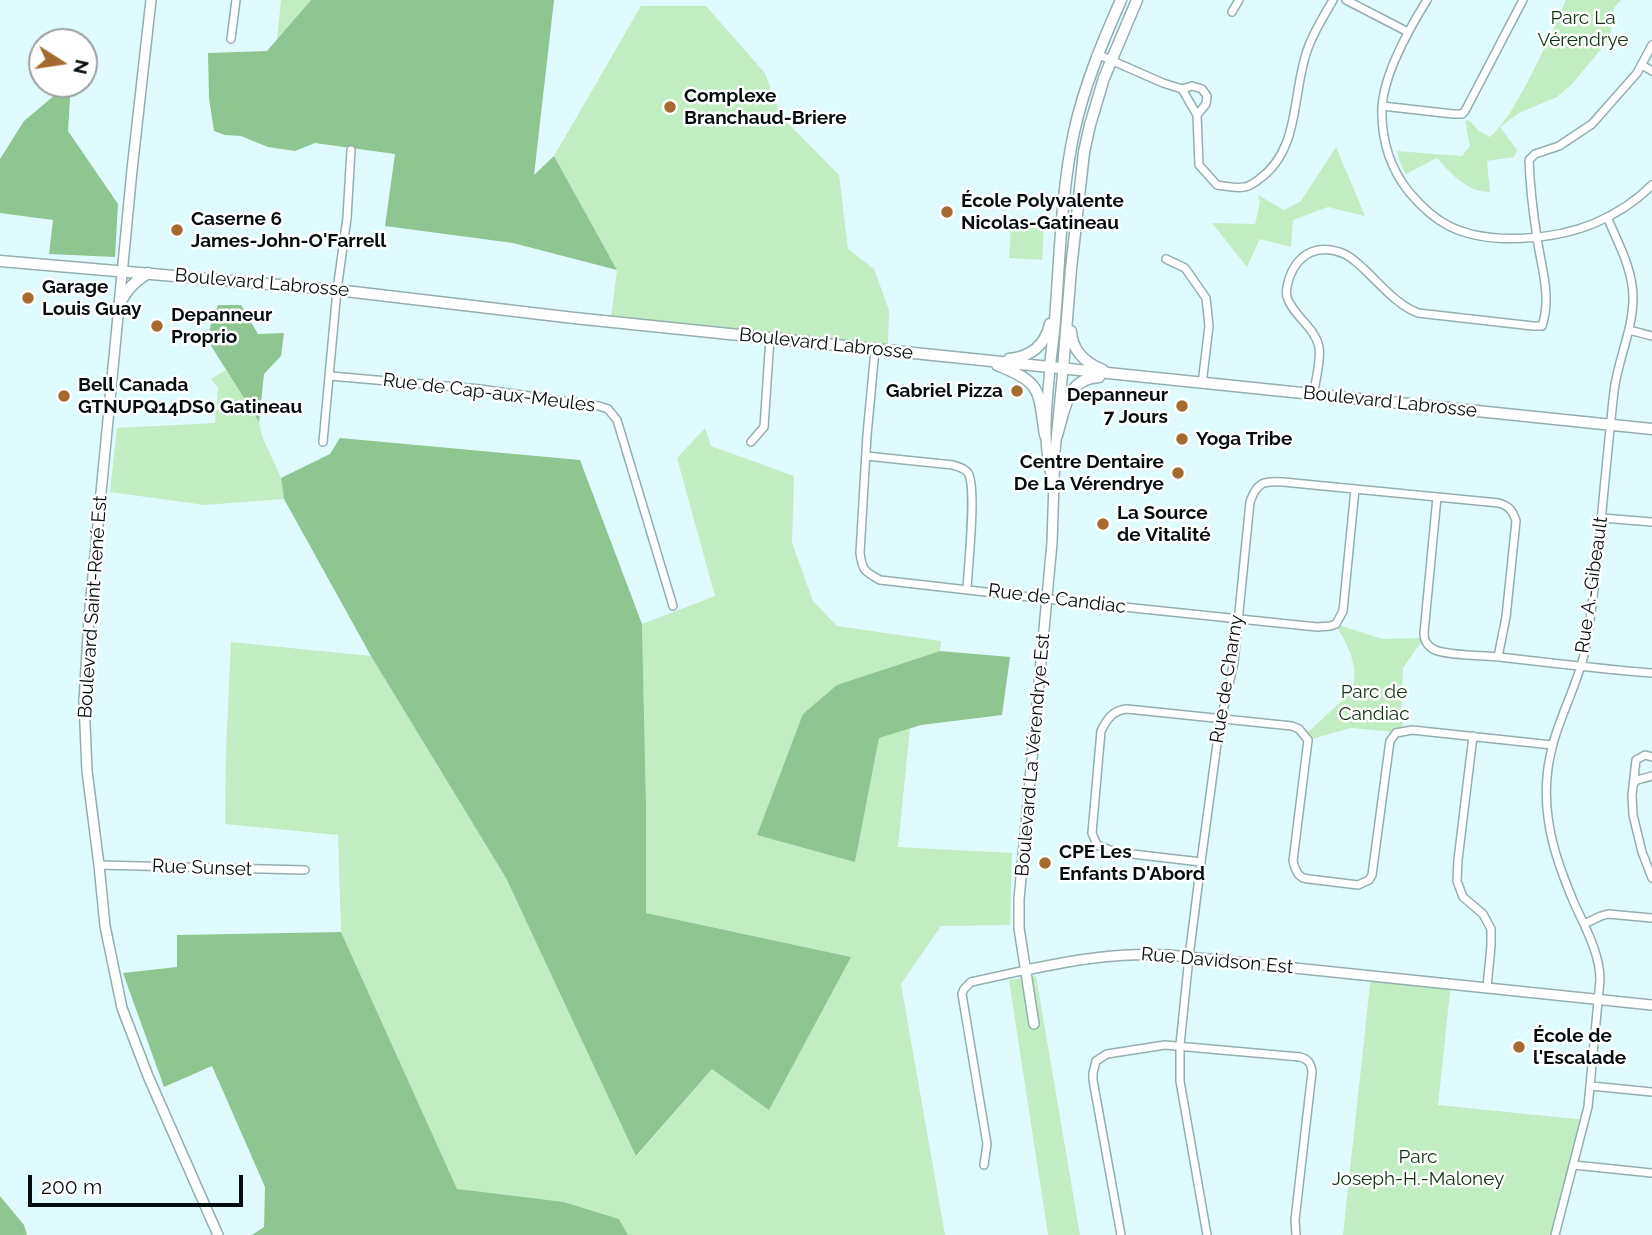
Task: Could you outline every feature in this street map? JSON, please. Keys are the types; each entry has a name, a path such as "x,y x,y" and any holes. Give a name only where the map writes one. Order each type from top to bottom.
{"main road":[{"name":"Boulevard La Vérendrye Est","path":"1050,368 1070,154 1080,108 1097,54 1121,0"},
{"name":"Boulevard La Vérendrye Est","path":"1063,369 1084,152 1096,101 1137,0"},
{"name":"Boulevard Labrosse","path":"0,261 337,290 875,350 1652,429"},
{"path":"119,305 127,290 148,273"},
{"path":"984,360 1017,358 1037,349 1048,330 1055,299"},
{"path":"1069,308 1071,340 1079,354 1099,369 1128,376"},
{"path":"984,360 1019,373 1031,382 1039,397 1045,435"},
{"path":"1057,435 1071,391 1079,382 1093,377 1128,376"}],"street":[{"name":"Boulevard Saint-René Est","path":"151,0 90,606 85,682 86,771 105,926 118,992 148,1076 218,1235"},
{"path":"231,39 236,0"},
{"path":"1232,12 1239,0"},
{"path":"1182,89 1197,115 1199,165 1217,186 1243,188 1250,185 1278,163 1290,137 1308,49 1333,0"},
{"path":"1346,0 1408,32"},
{"path":"1427,0 1408,32 1386,86 1382,106 1385,146 1391,165 1403,185 1429,212 1450,226 1486,238 1536,237 1593,224 1639,198 1652,185"},
{"path":"1382,106 1462,114 1476,92 1522,0"},
{"path":"1313,395 1319,348 1316,338 1286,295 1293,269 1301,257 1310,251 1341,252 1352,258 1403,305 1418,313 1542,326 1546,306 1544,279 1536,237 1529,160 1535,154 1559,146 1592,124 1642,65 1652,45"},
{"path":"1097,54 1163,83 1182,89 1192,86 1202,89 1207,96 1206,104 1197,115"},
{"path":"1642,65 1652,71"},
{"path":"323,442 337,290 347,218 351,150"},
{"name":"Rue A.-Gibeault","path":"1555,1235 1586,1120 1599,1000 1599,963 1559,864 1548,826 1546,792 1552,745 1580,667 1590,622 1616,375 1629,330 1633,297 1626,260 1607,217"},
{"path":"1166,259 1185,268 1206,298 1209,326 1202,384"},
{"path":"1629,330 1652,336"},
{"path":"751,442 764,427 770,338"},
{"name":"Rue de Candiac","path":"875,350 860,553 866,572 880,580 1317,627 1330,626 1336,624 1343,611 1355,489"},
{"name":"Boulevard La Vérendrye Est","path":"1050,368 1045,435 1047,459 1054,486"},
{"name":"Boulevard La Vérendrye Est","path":"1034,1024 1019,929 1019,899 1052,543 1063,369"},
{"name":"Rue de Cap-aux-Meules","path":"330,376 480,388 608,409 617,420 673,606"},
{"path":"866,456 953,465 968,474 972,496 967,589"},
{"name":"Rue de Charny","path":"1207,1235 1180,1081 1180,1045 1200,862 1222,718 1234,662 1250,502 1257,487 1270,482 1355,489 1499,503 1511,509 1516,528 1506,617 1498,657"},
{"path":"1437,498 1424,638 1427,645 1437,651 1652,673"},
{"path":"1602,518 1652,522"},
{"path":"1200,862 1115,852 1097,845 1092,833 1101,731 1116,711 1222,718 1299,729 1308,740 1294,868 1303,878 1353,885 1364,883 1372,875 1389,748 1396,733 1412,730 1552,745"},
{"path":"1473,736 1457,881 1463,897 1483,914 1491,929 1487,987"},
{"path":"1652,757 1645,755 1636,760 1633,814 1652,878"},
{"path":"1634,783 1652,776"},
{"name":"Rue Sunset","path":"99,864 305,870"},
{"path":"1584,924 1608,914 1652,918"},
{"name":"Rue Davidson Est","path":"984,1165 987,1144 962,994 971,982 1090,958 1119,954 1153,954 1652,1005"},
{"path":"1121,1235 1093,1080 1094,1066 1096,1061 1107,1054 1165,1045 1300,1058 1310,1062 1312,1072 1295,1220 1296,1235"},
{"path":"1591,1086 1652,1092"},
{"path":"1574,1165 1652,1173"}],"green space":[{"path":"281,0 311,0 277,40"},
{"path":"311,0 554,0 534,175 554,156 617,270 513,243 385,226 395,154 315,143 295,151 268,147 241,136 214,131 209,98 208,53 267,51"},
{"name":"Parc La Vérendrye","path":"1566,0 1621,0 1614,8 1610,39 1571,85 1557,97 1519,113 1500,127 1517,150 1514,157 1487,161 1490,192 1467,185 1437,158 1406,174 1397,151 1462,156 1470,146 1465,121 1469,120 1479,131 1490,137 1496,131 1528,81"},
{"path":"641,6 706,6 765,73 781,116 839,175 848,249 874,269 889,310 888,344 611,318 617,270 554,156"},
{"path":"51,98 70,98 68,131 118,204 115,257 49,254 53,220 0,213 0,159 24,121"},
{"path":"1336,147 1365,216 1328,207 1293,220 1291,247 1260,239 1247,267 1212,223 1255,224 1260,202 1258,195 1284,210 1301,201"},
{"path":"1011,225 1044,227 1042,260 1009,258"},
{"path":"218,305 241,305 258,334 284,333 281,356 264,374 259,422 208,341"},
{"path":"226,370 259,422 262,436 281,478 284,499 205,505 110,492 117,428 215,423 218,388 211,379"},
{"path":"705,428 711,446 794,476 792,543 813,601 837,626 941,641 940,651 838,685 855,862 879,738 910,728 898,847 1012,853 1010,925 941,926 901,984 945,1235 628,1235 619,1219 564,1202 457,1190 341,932 338,835 225,824 231,642 371,656 506,878 637,1156 712,1069 851,957 646,913 642,624 715,596 677,458"},
{"path":"340,438 580,460 642,624 646,913 851,957 769,1110 712,1069 636,1156 506,878 371,656 284,499 281,478 330,454"},
{"name":"Parc de Candiac","path":"1336,624 1382,639 1424,638 1403,668 1401,710 1404,730 1396,732 1351,728 1308,740 1305,735 1349,694 1353,685 1352,658"},
{"path":"940,651 1010,657 1002,715 921,725 879,738 855,862 757,835 803,714 837,685"},
{"path":"341,932 457,1189 564,1202 619,1219 628,1235 252,1235 264,1227 265,1187 212,1066 164,1087 123,973 177,967 177,935"},
{"name":"Parc Joseph-H.-Maloney","path":"1371,975 1451,983 1438,1105 1586,1120 1555,1235 1343,1235"},
{"path":"1036,976 1080,1235 1048,1235 1009,980"},
{"path":"0,1196 24,1225 27,1235 0,1235"}],"place":[{"name":"Complexe Branchaud-Briere","path":"670,107"},
{"name":"École Polyvalente Nicolas-Gatineau","path":"947,212"},
{"name":"Caserne 6 James-John-O'Farrell","path":"177,230"},
{"name":"Garage Louis Guay","path":"28,298"},
{"name":"Depanneur Proprio","path":"157,326"},
{"name":"Gabriel Pizza","path":"1017,391"},
{"name":"Bell Canada GTNUPQ14DS0 Gatineau","path":"64,396"},
{"name":"Depanneur 7 Jours","path":"1182,406"},
{"name":"Yoga Tribe","path":"1182,439"},
{"name":"Centre Dentaire De La Vérendrye","path":"1178,473"},
{"name":"La Source de Vitalité","path":"1103,524"},
{"name":"CPE Les Enfants D'Abord","path":"1045,863"},
{"name":"École de l'Escalade","path":"1519,1047"}]}
